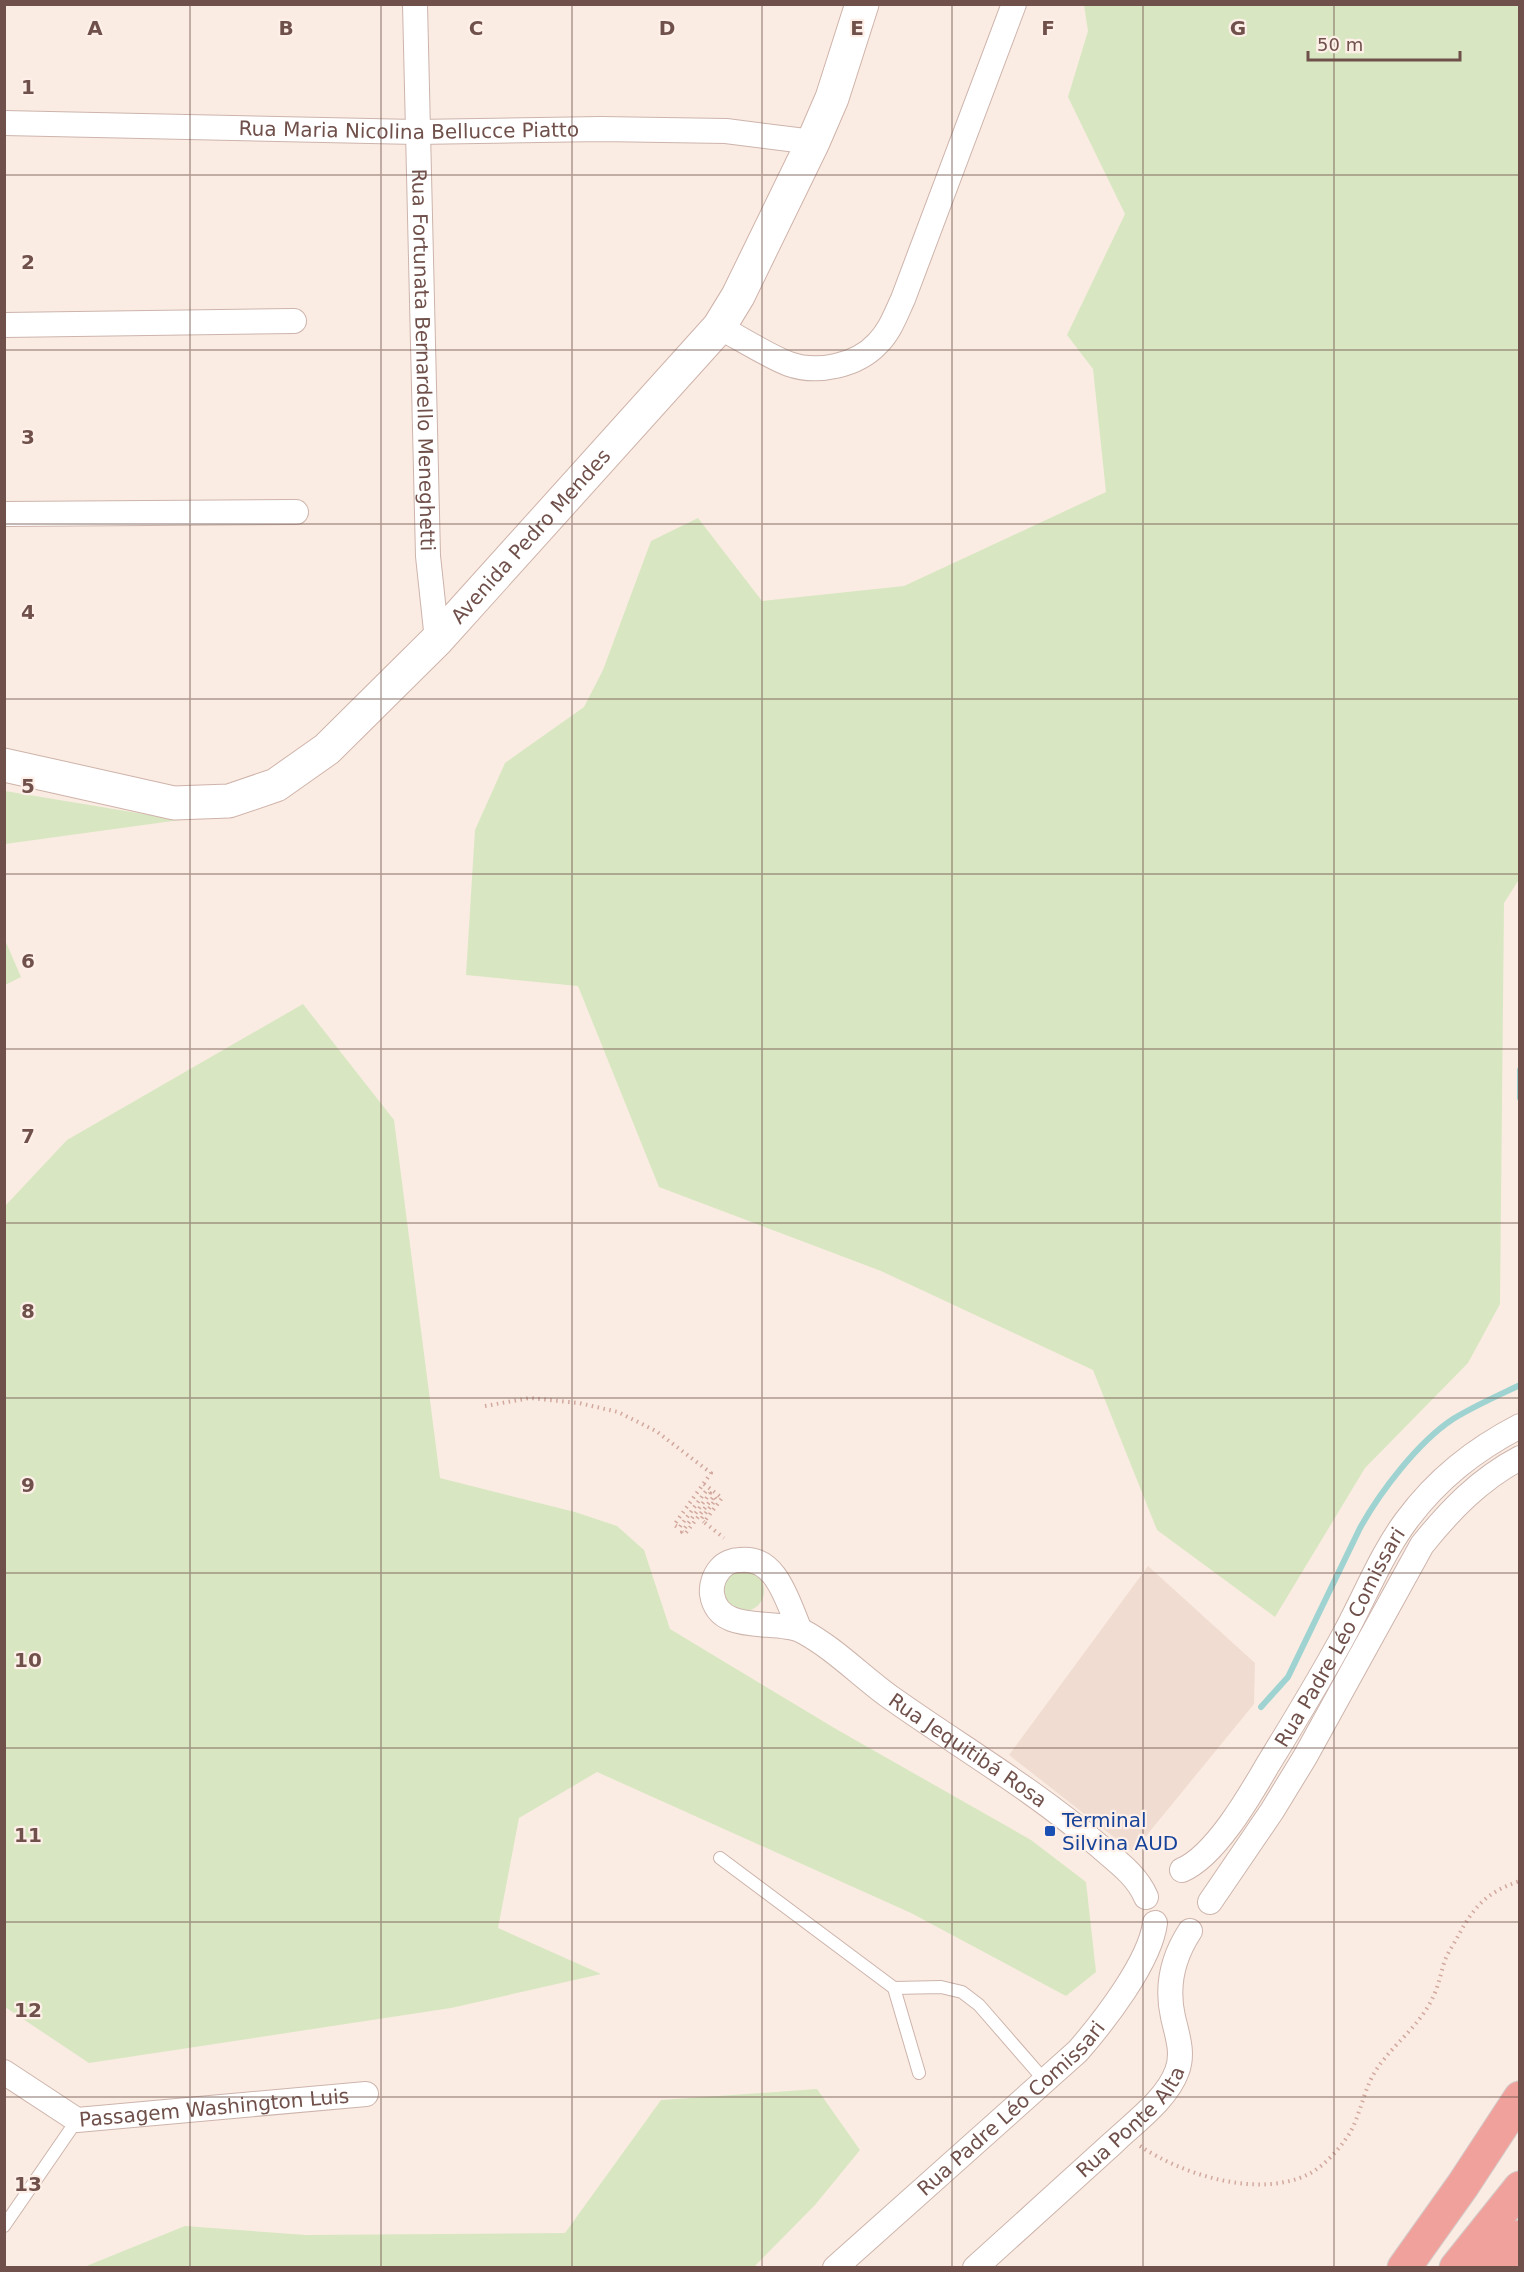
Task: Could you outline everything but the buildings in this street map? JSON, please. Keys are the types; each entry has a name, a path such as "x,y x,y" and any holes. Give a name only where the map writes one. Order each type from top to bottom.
{"highway":[{"path":"1404,2266 1463,2185 1520,2098"},
{"path":"1456,2268 1520,2188"},
{"path":"1494,2268 1520,2237"}],"street":[{"name":"Rua Fortunata Bernardello Meneghetti","path":"415,4 416,132 428,556 437,640"},
{"name":"Avenida Pedro Mendes","path":"4,765 174,803 229,801 276,785 327,749 437,640 719,327 738,296 813,142 831,98 862,4"},
{"path":"719,327 789,364 815,369 843,364 865,355 878,343 889,328 903,299 1014,4"},
{"name":"Rua Maria Nicolina Bellucce Piatto","path":"4,123 416,132 601,129 715,131 813,142"},
{"path":"4,325 294,321"},
{"path":"4,514 296,512"},
{"name":"Rua Padre Léo Comissari","path":"1182,1870 1196,1863 1206,1853 1251,1794 1320,1678 1405,1523 1425,1496 1469,1456 1520,1426"},
{"name":"Rua Padre Léo Comissari","path":"1210,1902 1272,1811 1305,1756 1422,1545 1465,1497 1487,1478 1520,1458"},
{"name":"Rua Jequitibá Rosa","path":"800,1630 821,1643 906,1708 1061,1813 1132,1875 1151,1888"},
{"path":"1171,1870 1182,1870 1193,1873 1202,1880 1208,1890 1210,1902 1208,1912 1202,1922 1190,1930 1171,1932 1155,1923 1149,1914 1151,1888 1171,1870"},
{"name":"Rua Padre Léo Comissari","path":"835,2268 1046,2082 1078,2051 1108,2014 1145,1954 1154,1934 1155,1923"},
{"name":"Rua Ponte Alta","path":"975,2268 1122,2134 1164,2092 1177,2072 1180,2051 1170,2002 1171,1976 1177,1954 1190,1930"},
{"name":"Passagem Washington Luis","path":"4,2072 77,2120 366,2094"}],"lane":[{"path":"720,1858 894,1988 919,2073"},
{"path":"894,1988 941,1987 962,1992 979,2005 1046,2082"},
{"path":"4,2226 77,2120"}],"path":[{"path":"485,1406 518,1399 540,1398 579,1403 618,1412 656,1431 711,1473 674,1525 679,1528 706,1491 710,1493 682,1532 685,1534 714,1496 716,1499 701,1520 724,1538"},
{"path":"704,1484 722,1498 704,1522"},
{"path":"1122,2134 1175,2165 1230,2181 1257,2185 1310,2174 1346,2140 1354,2126 1365,2091 1374,2073 1387,2054 1425,2014 1435,1993 1445,1959 1469,1915 1478,1903 1520,1881"}],"shaded area":[{"path":"1148,1566 1255,1663 1254,1704 1133,1852 1009,1755"}],"green space":[{"path":"1084,5 1519,5 1520,878 1504,903 1500,1304 1468,1363 1365,1468 1275,1617 1157,1530 1093,1370 881,1271 659,1187 578,986 466,975 475,830 505,763 584,707 603,670 651,541 698,518 762,601 904,586 1106,492 1093,369 1067,335 1125,214 1068,97 1088,31"},
{"path":"5,791 180,820 5,844"},
{"path":"5,940 21,977 4,985"},
{"path":"303,1004 394,1120 440,1478 575,1512 617,1526 644,1550 670,1629 836,1729 1031,1840 1086,1882 1096,1972 1066,1996 911,1913 597,1772 519,1818 498,1928 601,1974 451,2008 89,2063 5,2007 5,1206 67,1140"},
{"path":"744,1571 752,1572 758,1577 763,1583 763,1599 758,1605 752,1610 744,1611 736,1610 730,1605 725,1599 724,1591 725,1583 730,1577 736,1572"},
{"path":"817,2089 860,2150 815,2205 754,2267 84,2267 185,2226 306,2235 565,2233 661,2100"}],"waterway":[{"path":"1520,1070 1520,1098"},
{"path":"1261,1707 1288,1677 1360,1528 1378,1499 1413,1454 1453,1419 1520,1385"}],"place":[{"name":"Terminal Silvina AUD","path":"1050,1831"}]}
